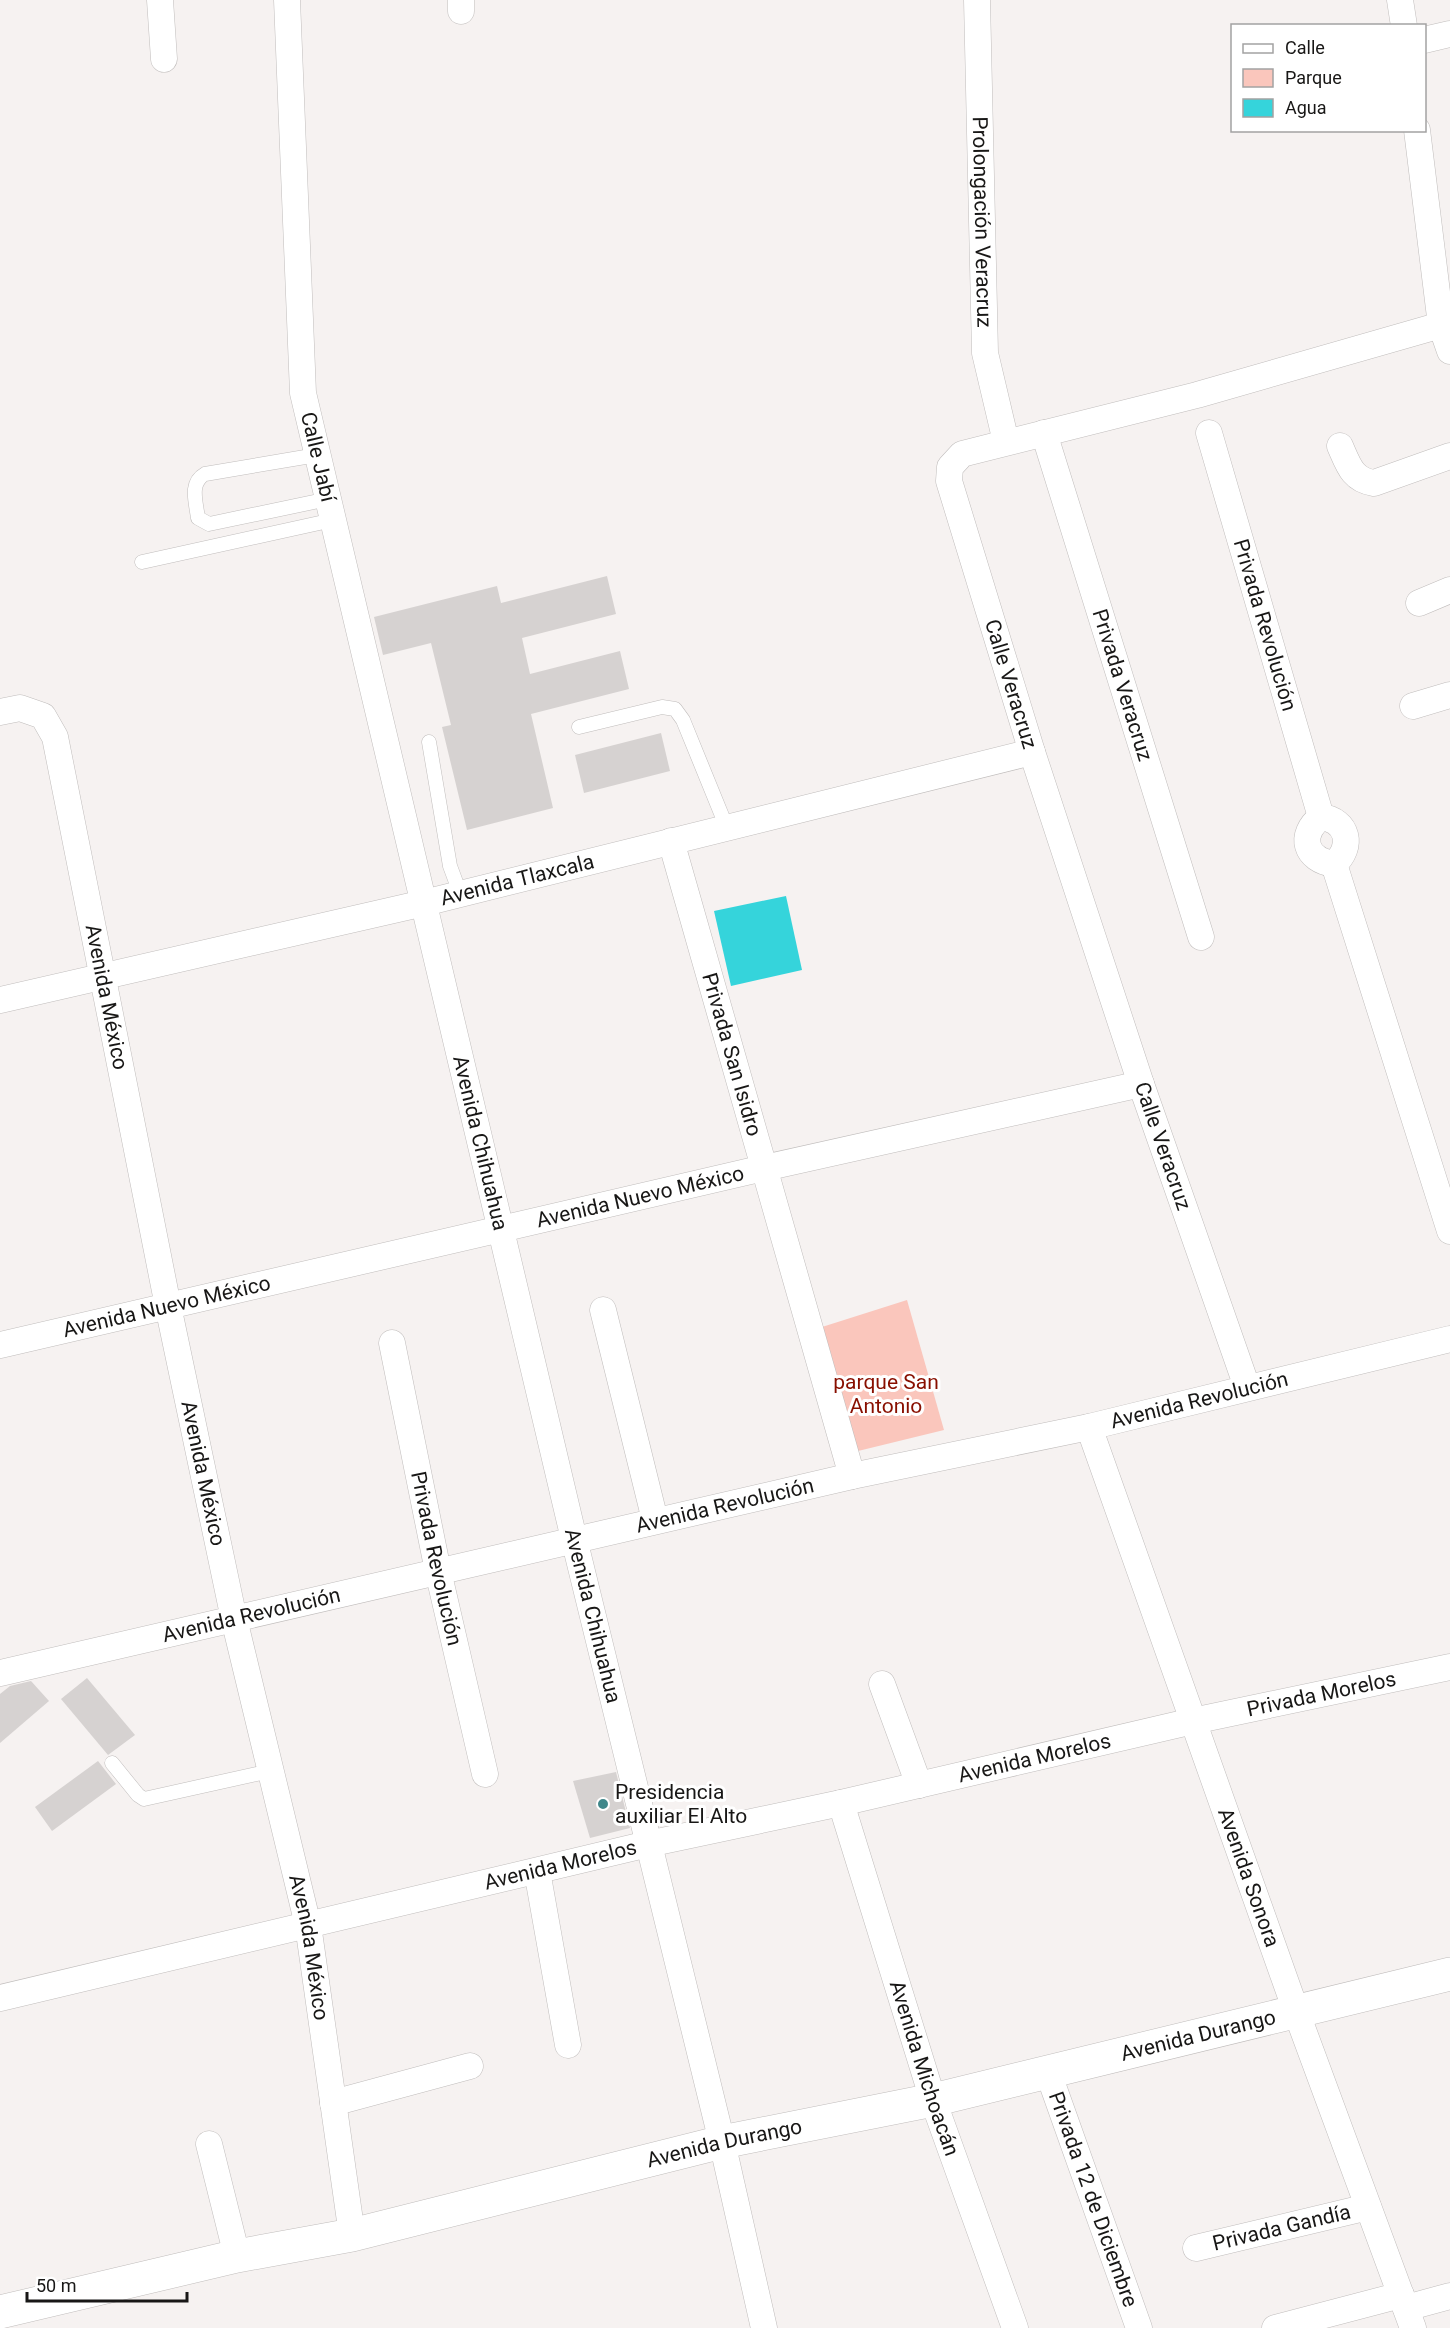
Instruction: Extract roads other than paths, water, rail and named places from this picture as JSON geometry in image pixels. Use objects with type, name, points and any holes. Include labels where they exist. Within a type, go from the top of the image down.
[{"type":"street","points":[[160,0],[164,59]]},
{"type":"street","name":"Calle Jabí","points":[[287,0],[303,393],[424,903]]},
{"type":"street","name":"Prolongación Veracruz","points":[[977,0],[985,353],[1006,442]]},
{"type":"street","points":[[1400,0],[1404,24]]},
{"type":"street","points":[[1426,40],[1450,34]]},
{"type":"street","points":[[1418,132],[1439,215],[1441,325],[1450,351]]},
{"type":"street","name":"Calle Veracruz","points":[[1247,1387],[1141,1084],[1032,752],[949,481],[950,467],[962,454],[1197,395],[1441,325]]},
{"type":"street","name":"Privada Veracruz","points":[[1044,433],[1200,937]]},
{"type":"street","name":"Privada Revolución","points":[[1209,433],[1321,817],[1329,818],[1341,826],[1346,837],[1346,849],[1334,864],[1450,1231]]},
{"type":"street","points":[[1340,446],[1353,475],[1362,482],[1374,483],[1450,456]]},
{"type":"street","points":[[1419,603],[1450,590]]},
{"type":"street","points":[[1413,706],[1450,695]]},
{"type":"street","name":"Avenida México","points":[[0,712],[20,708],[43,716],[55,737],[168,1306],[234,1620],[308,1925],[352,2235]]},
{"type":"street","name":"Avenida Tlaxcala","points":[[0,1000],[424,903],[1032,752]]},
{"type":"street","name":"Privada San Isidro","points":[[671,841],[852,1476]]},
{"type":"street","name":"Avenida Chihuahua","points":[[424,903],[574,1539],[722,2142],[764,2328]]},
{"type":"street","name":"Avenida Nuevo México","points":[[0,1344],[764,1168],[1141,1084]]},
{"type":"street","points":[[603,1310],[655,1520]]},
{"type":"street","name":"Avenida Revolución","points":[[0,1673],[655,1520],[1089,1427],[1450,1339]]},
{"type":"street","name":"Privada Revolución","points":[[392,1343],[438,1571],[485,1774]]},
{"type":"street","name":"Avenida Sonora","points":[[1089,1427],[1296,2011],[1406,2310]]},
{"type":"street","name":"Privada Morelos","points":[[1192,1721],[1450,1667]]},
{"type":"street","points":[[882,1684],[919,1785]]},
{"type":"street","name":"Avenida Morelos","points":[[0,1998],[648,1844],[841,1803],[1192,1721]]},
{"type":"street","name":"Avenida Michoacán","points":[[841,1803],[933,2100],[1015,2328]]},
{"type":"street","points":[[537,1871],[568,2046]]},
{"type":"street","name":"Avenida Durango","points":[[0,2312],[237,2256],[352,2235],[722,2142],[933,2100],[1450,1974]]},
{"type":"street","points":[[333,2103],[470,2066]]},
{"type":"street","name":"Privada 12 de Diciembre","points":[[1048,2072],[1139,2328]]},
{"type":"street","points":[[210,2144],[237,2256]]},
{"type":"street","name":"Privada Gandía","points":[[1196,2248],[1368,2207]]},
{"type":"street","points":[[1275,2328],[1406,2310],[1450,2296]]},
{"type":"lane","points":[[317,455],[205,474],[198,478],[195,484],[198,518],[209,524],[331,509]]},
{"type":"lane","points":[[142,562],[331,509]]},
{"type":"lane","points":[[579,727],[662,707],[675,709],[683,720],[727,828]]},
{"type":"lane","points":[[429,742],[450,866],[460,894]]},
{"type":"lane","points":[[112,1763],[138,1795],[144,1799],[270,1771]]},
{"type":"water","points":[[786,896],[802,970],[731,986],[714,911]]},
{"type":"place","name":"Presidencia auxiliar El Alto","points":[[603,1804]]},
{"type":"park label","name":"parque San Antonio","points":[[886,1394]]}]
